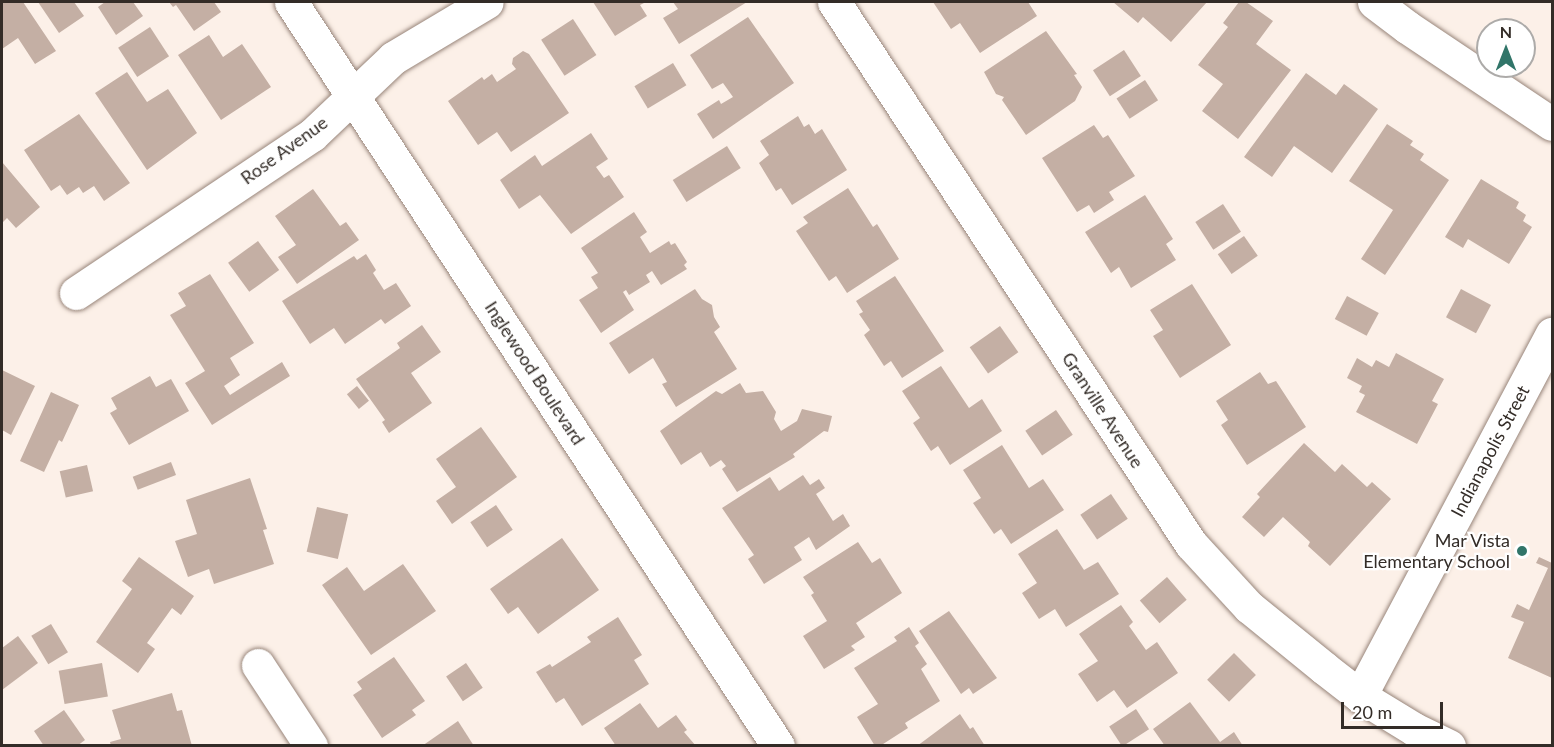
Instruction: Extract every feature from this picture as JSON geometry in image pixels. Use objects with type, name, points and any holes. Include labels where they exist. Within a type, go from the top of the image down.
[{"type":"street","name":"Inglewood Boulevard","points":[[291,2],[778,746]]},
{"type":"street","name":"Rose Avenue","points":[[76,293],[312,135],[393,58],[487,2]]},
{"type":"street","name":"Granville Avenue","points":[[834,2],[1191,544],[1249,607],[1360,696],[1414,729],[1449,746]]},
{"type":"street","points":[[1374,2],[1407,27],[1552,124]]},
{"type":"street","name":"Indianapolis Street","points":[[1360,696],[1552,334]]},
{"type":"street","points":[[258,665],[311,746]]},
{"type":"building","points":[[2,2],[23,2],[56,51],[35,64],[18,38],[2,49]]},
{"type":"building","points":[[38,2],[74,2],[84,16],[59,33]]},
{"type":"building","points":[[105,2],[133,2],[143,16],[116,35],[98,7]]},
{"type":"building","points":[[169,2],[214,2],[221,12],[194,31],[176,5],[173,7]]},
{"type":"building","points":[[593,2],[646,2],[640,5],[647,16],[615,36]]},
{"type":"building","points":[[673,2],[747,2],[679,44],[663,18],[678,9]]},
{"type":"building","points":[[933,2],[1028,2],[1037,16],[980,53],[960,23],[951,29]]},
{"type":"building","points":[[1113,2],[1207,2],[1171,42],[1143,17],[1138,23]]},
{"type":"building","points":[[1239,2],[1246,2],[1273,21],[1256,44],[1291,70],[1238,139],[1202,111],[1223,84],[1198,65],[1228,27],[1223,23]]},
{"type":"building","points":[[748,17],[794,83],[713,139],[697,114],[719,100],[721,104],[733,97],[723,83],[712,89],[690,55]]},
{"type":"building","points":[[573,19],[596,55],[565,76],[541,40]]},
{"type":"building","points":[[150,27],[169,56],[137,77],[118,48]]},
{"type":"building","points":[[1046,31],[1077,74],[1074,75],[1082,87],[1075,101],[1026,135],[1002,100],[1004,97],[996,94],[984,72]]},
{"type":"building","points":[[209,35],[223,57],[242,44],[271,87],[221,120],[178,55]]},
{"type":"building","points":[[1124,50],[1141,76],[1110,96],[1093,70]]},
{"type":"building","points":[[523,51],[529,54],[569,113],[511,152],[497,132],[478,145],[448,101],[482,77],[484,80],[492,74],[497,82],[516,69],[512,64],[513,58]]},
{"type":"building","points":[[673,63],[686,85],[648,108],[634,86]]},
{"type":"building","points":[[127,72],[147,102],[168,89],[197,133],[147,170],[95,93]]},
{"type":"building","points":[[1306,73],[1336,95],[1344,84],[1378,109],[1332,173],[1294,146],[1272,177],[1244,157]]},
{"type":"building","points":[[1145,80],[1158,100],[1130,119],[1116,99]]},
{"type":"building","points":[[79,114],[130,183],[104,201],[94,186],[83,193],[79,187],[67,195],[60,185],[51,191],[24,150]]},
{"type":"building","points":[[798,116],[804,127],[809,124],[815,134],[822,129],[847,170],[792,205],[781,188],[776,191],[759,163],[769,155],[760,141]]},
{"type":"building","points":[[1387,124],[1413,141],[1410,145],[1424,154],[1420,160],[1449,180],[1385,275],[1361,259],[1393,210],[1349,181]]},
{"type":"building","points":[[1094,125],[1103,138],[1108,135],[1135,176],[1109,192],[1114,200],[1094,213],[1089,205],[1077,212],[1042,158]]},
{"type":"building","points":[[591,133],[608,159],[596,167],[604,178],[609,175],[624,197],[571,234],[540,195],[519,209],[500,180],[535,155],[542,166]]},
{"type":"building","points":[[727,146],[741,168],[687,202],[673,180]]},
{"type":"building","points":[[2,162],[40,207],[16,228],[7,218],[2,223]]},
{"type":"building","points":[[1481,179],[1519,202],[1516,208],[1526,215],[1523,221],[1532,227],[1509,264],[1468,239],[1463,248],[1445,237]]},
{"type":"building","points":[[848,188],[873,227],[877,224],[899,259],[847,293],[836,276],[829,281],[796,231],[808,223],[803,217]]},
{"type":"building","points":[[313,189],[340,226],[346,222],[359,240],[297,284],[278,257],[296,245],[275,216]]},
{"type":"building","points":[[1145,195],[1173,239],[1166,244],[1176,260],[1131,288],[1119,267],[1111,273],[1085,232]]},
{"type":"building","points":[[1223,204],[1241,232],[1213,250],[1195,222]]},
{"type":"building","points":[[634,212],[647,232],[640,237],[650,253],[669,241],[671,245],[675,243],[687,262],[684,265],[687,269],[661,285],[652,271],[646,275],[650,282],[629,295],[626,290],[623,292],[634,310],[601,333],[579,300],[598,288],[591,277],[598,273],[581,248]]},
{"type":"building","points":[[1244,236],[1258,256],[1232,274],[1218,254]]},
{"type":"building","points":[[258,241],[279,270],[249,292],[228,263]]},
{"type":"building","points":[[366,254],[376,270],[373,273],[384,290],[396,283],[411,306],[385,324],[381,319],[345,344],[334,328],[310,344],[282,301],[354,256],[357,260]]},
{"type":"building","points":[[210,274],[254,343],[230,358],[240,375],[224,386],[230,395],[282,362],[290,376],[212,425],[185,383],[205,371],[170,315],[186,306],[178,293]]},
{"type":"building","points":[[895,276],[944,351],[902,378],[891,361],[884,366],[864,335],[870,330],[859,314],[863,312],[856,301]]},
{"type":"building","points":[[1192,284],[1231,345],[1180,378],[1153,336],[1163,330],[1150,310]]},
{"type":"building","points":[[695,289],[702,299],[712,305],[714,317],[720,327],[714,332],[737,369],[676,407],[662,384],[667,382],[653,358],[629,374],[609,343]]},
{"type":"building","points":[[1461,289],[1491,305],[1476,333],[1446,317]]},
{"type":"building","points":[[1347,296],[1379,313],[1367,336],[1335,319]]},
{"type":"building","points":[[422,325],[441,352],[411,373],[432,403],[389,433],[382,422],[385,420],[356,379],[400,348],[397,343]]},
{"type":"building","points":[[1000,326],[1018,352],[988,373],[970,347]]},
{"type":"building","points":[[1396,353],[1444,379],[1432,401],[1438,404],[1417,444],[1356,412],[1365,395],[1359,392],[1362,386],[1347,378],[1357,358],[1372,367],[1376,360],[1389,367]]},
{"type":"building","points":[[941,366],[969,408],[982,399],[1002,431],[950,465],[938,446],[931,451],[913,423],[920,418],[902,391]]},
{"type":"building","points":[[2,370],[35,386],[11,435],[2,430]]},
{"type":"building","points":[[1260,372],[1268,384],[1276,381],[1306,427],[1247,465],[1221,425],[1228,420],[1216,401]]},
{"type":"building","points":[[150,376],[156,387],[171,379],[189,411],[129,445],[110,413],[117,409],[111,398]]},
{"type":"building","points":[[740,383],[746,393],[763,391],[776,412],[774,419],[781,431],[797,421],[802,409],[832,416],[828,432],[824,431],[793,454],[795,457],[737,492],[722,469],[726,466],[721,460],[710,467],[701,452],[681,465],[660,431],[716,391],[722,394]]},
{"type":"building","points":[[357,386],[369,401],[359,409],[347,394]]},
{"type":"building","points":[[51,392],[79,405],[62,442],[59,440],[44,472],[20,461]]},
{"type":"building","points":[[1056,410],[1073,435],[1042,456],[1025,431]]},
{"type":"building","points":[[481,427],[517,477],[452,524],[436,501],[456,487],[436,459]]},
{"type":"building","points":[[1304,443],[1335,472],[1342,464],[1367,487],[1372,482],[1391,499],[1330,566],[1308,546],[1310,542],[1283,517],[1264,537],[1242,517],[1260,497],[1257,494]]},
{"type":"building","points":[[1002,445],[1029,488],[1043,479],[1064,510],[1011,544],[1001,529],[994,534],[973,503],[981,498],[963,470]]},
{"type":"building","points":[[171,462],[176,475],[138,490],[133,477]]},
{"type":"building","points":[[87,465],[93,491],[66,498],[60,471]]},
{"type":"building","points":[[803,475],[810,485],[819,479],[825,488],[816,494],[833,521],[843,514],[850,526],[816,550],[809,537],[794,547],[802,560],[764,584],[748,559],[754,555],[722,508],[770,477],[779,491]]},
{"type":"building","points":[[250,478],[267,529],[263,530],[274,564],[214,584],[209,569],[188,577],[175,541],[197,534],[186,500]]},
{"type":"building","points":[[1111,494],[1128,519],[1097,540],[1080,515]]},
{"type":"building","points":[[496,505],[513,530],[487,547],[470,522]]},
{"type":"building","points":[[317,507],[348,514],[338,559],[307,552]]},
{"type":"building","points":[[1057,529],[1084,570],[1098,562],[1119,594],[1066,627],[1055,609],[1039,619],[1022,593],[1037,583],[1018,554]]},
{"type":"building","points":[[562,538],[599,590],[538,634],[518,607],[508,614],[490,589]]},
{"type":"building","points":[[858,542],[872,563],[880,558],[902,593],[856,623],[865,637],[851,646],[855,650],[824,669],[803,636],[827,621],[811,595],[814,593],[803,577]]},
{"type":"building","points":[[139,557],[194,596],[181,615],[172,608],[147,643],[155,649],[138,673],[96,642],[132,589],[122,581]]},
{"type":"building","points":[[1539,557],[1552,563],[1552,678],[1508,658],[1524,622],[1511,617],[1517,604],[1529,610],[1548,568],[1536,563]]},
{"type":"building","points":[[403,564],[436,611],[371,655],[322,585],[347,567],[364,591]]},
{"type":"building","points":[[1167,577],[1187,600],[1160,623],[1140,601]]},
{"type":"building","points":[[1121,605],[1133,622],[1129,626],[1146,650],[1157,642],[1178,673],[1127,708],[1114,690],[1097,702],[1078,674],[1098,661],[1079,634]]},
{"type":"building","points":[[949,611],[997,678],[973,694],[969,688],[961,694],[919,631]]},
{"type":"building","points":[[618,617],[642,655],[634,660],[649,684],[582,726],[564,698],[556,703],[536,672],[550,664],[552,667],[591,642],[587,637]]},
{"type":"building","points":[[51,624],[68,652],[48,664],[31,636]]},
{"type":"building","points":[[909,627],[919,643],[915,646],[927,664],[921,669],[940,701],[905,723],[908,728],[880,746],[875,746],[857,717],[878,704],[854,668],[897,641],[894,637]]},
{"type":"building","points":[[18,636],[38,663],[2,690],[2,648]]},
{"type":"building","points":[[1234,653],[1256,675],[1229,702],[1207,680]]},
{"type":"building","points":[[394,657],[425,701],[412,710],[416,715],[382,738],[353,695],[362,689],[357,682]]},
{"type":"building","points":[[102,663],[108,696],[65,704],[59,671]]},
{"type":"building","points":[[466,663],[483,688],[463,701],[446,676]]},
{"type":"building","points":[[172,693],[177,711],[182,710],[192,746],[111,746],[110,742],[121,739],[112,710]]},
{"type":"building","points":[[1190,702],[1220,742],[1234,732],[1243,746],[1165,746],[1153,729]]},
{"type":"building","points":[[640,703],[658,728],[676,715],[687,730],[684,732],[696,746],[616,746],[604,728]]},
{"type":"building","points":[[1136,709],[1149,729],[1122,746],[1109,726]]},
{"type":"building","points":[[64,710],[85,740],[77,746],[44,746],[34,731]]},
{"type":"building","points":[[960,714],[970,729],[973,727],[985,746],[917,746]]},
{"type":"building","points":[[458,721],[474,746],[422,746]]},
{"type":"place","name":"Mar Vista Elementary School","points":[[1522,551]]}]
